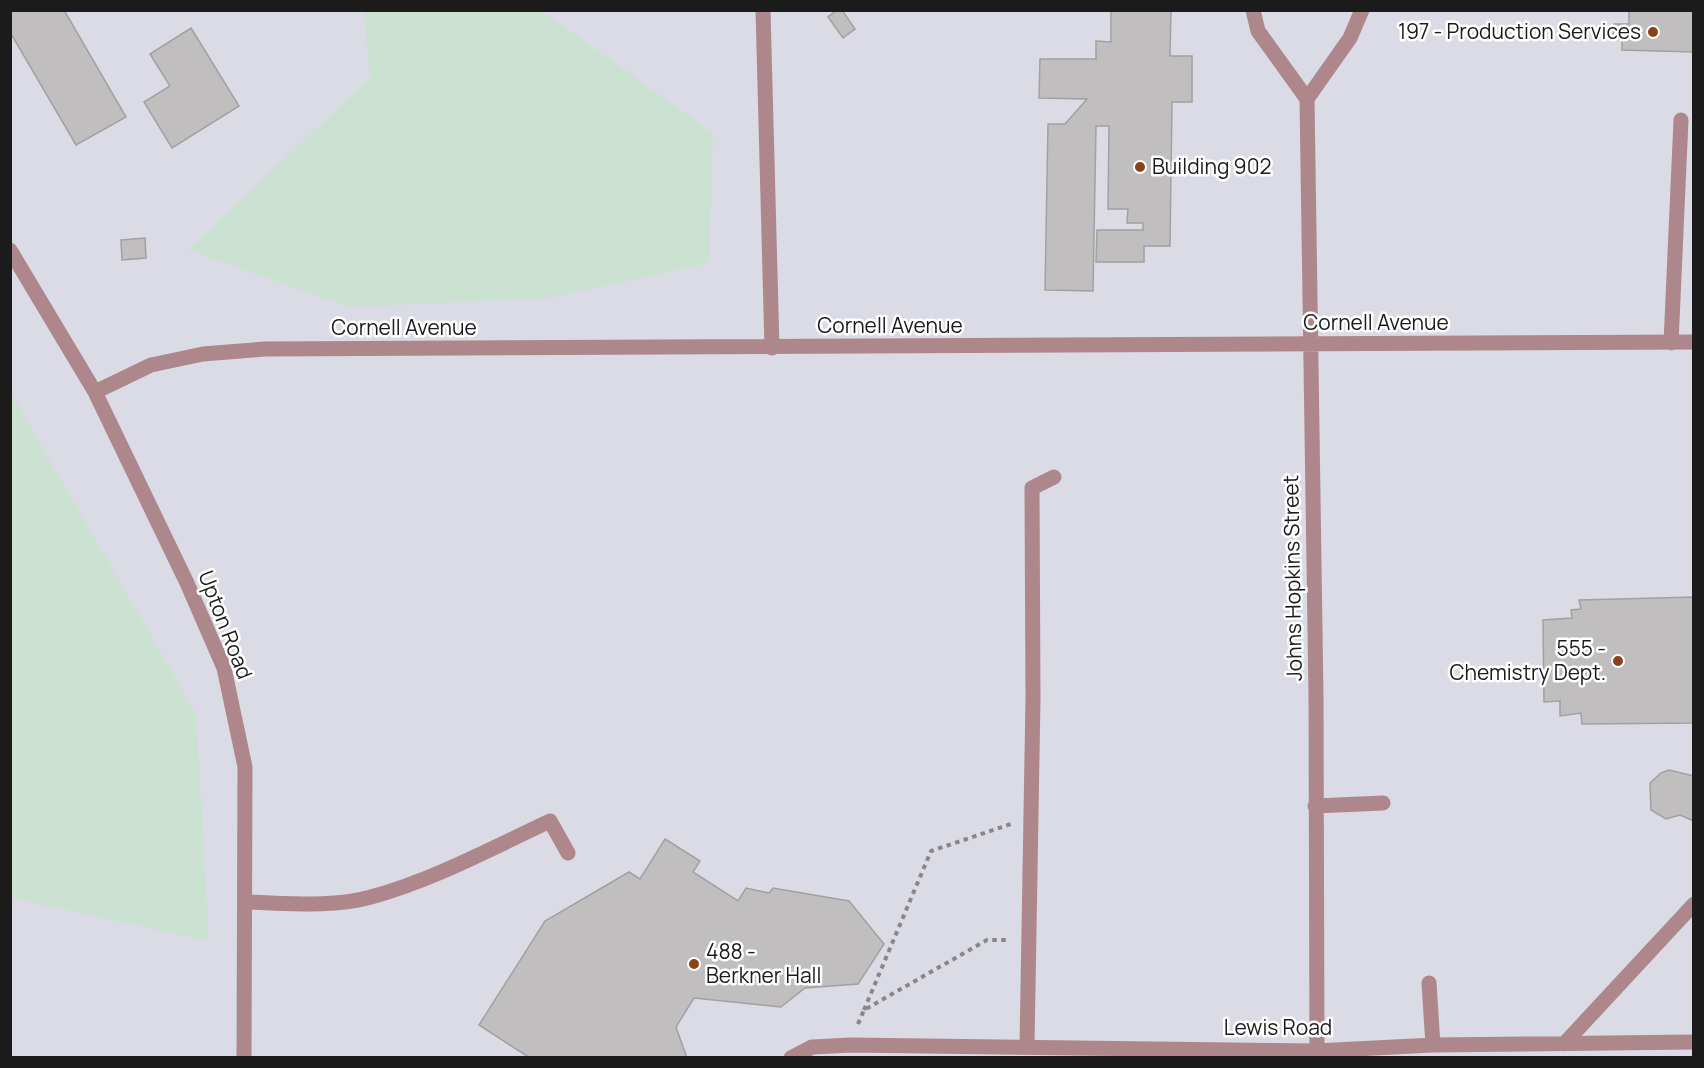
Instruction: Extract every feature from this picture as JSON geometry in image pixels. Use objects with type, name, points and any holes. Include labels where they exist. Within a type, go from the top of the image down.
[{"type":"street","points":[[763,10],[772,348]]},
{"type":"street","points":[[1253,10],[1258,31],[1307,99],[1350,38],[1362,10]]},
{"type":"street","name":"Johns Hopkins Street","points":[[1307,99],[1317,1054]]},
{"type":"street","points":[[1671,343],[1681,120]]},
{"type":"street","name":"Upton Road","points":[[10,250],[95,392],[187,583],[224,668],[245,767],[247,902],[244,1058]]},
{"type":"street","name":"Cornell Avenue","points":[[95,392],[150,365],[203,354],[266,349],[1694,342]]},
{"type":"street","points":[[1027,1047],[1032,817],[1032,488],[1054,477]]},
{"type":"street","points":[[1315,806],[1383,803]]},
{"type":"street","points":[[247,902],[312,904],[370,898],[439,873],[550,821],[568,853]]},
{"type":"street","points":[[1564,1044],[1694,904]]},
{"type":"street","points":[[1429,983],[1433,1045]]},
{"type":"street","name":"Lewis Road","points":[[791,1058],[812,1047],[858,1049],[1027,1047],[1317,1054],[1433,1045],[1694,1042]]},
{"type":"path","points":[[858,1049],[864,1010],[931,851],[1032,817]]},
{"type":"path","points":[[864,1010],[987,940],[1030,940]]},
{"type":"shaded area","points":[[11,11],[1693,11],[1693,1057],[11,1057]]},
{"type":"green space","points":[[364,11],[542,11],[713,133],[709,263],[550,298],[350,307],[188,250],[370,78]]},
{"type":"green space","points":[[10,391],[196,714],[209,941],[11,898]]},
{"type":"building","points":[[10,10],[64,10],[126,117],[76,145],[10,32]]},
{"type":"building","points":[[837,10],[842,10],[855,29],[843,38],[828,17]]},
{"type":"building","name":"Building 902","points":[[1111,10],[1171,10],[1170,56],[1192,56],[1192,102],[1172,102],[1170,246],[1144,246],[1144,262],[1096,262],[1097,230],[1143,230],[1143,223],[1127,223],[1128,209],[1108,209],[1109,126],[1096,126],[1093,291],[1045,290],[1048,124],[1065,124],[1087,99],[1039,98],[1040,59],[1096,59],[1096,41],[1111,42]]},
{"type":"building","name":"197 - Production Services","points":[[1629,10],[1694,10],[1694,52],[1622,50],[1622,39],[1613,40],[1614,24],[1629,24]]},
{"type":"building","points":[[191,28],[239,106],[172,148],[144,102],[170,86],[150,54]]},
{"type":"building","points":[[145,238],[146,258],[122,260],[121,240]]},
{"type":"building","name":"555 - Chemistry Dept.","points":[[1694,597],[1694,723],[1582,724],[1581,713],[1560,716],[1560,701],[1544,702],[1543,620],[1572,618],[1571,610],[1581,609],[1579,600]]},
{"type":"building","points":[[1669,770],[1694,776],[1694,821],[1680,815],[1666,819],[1651,810],[1650,783],[1661,773]]},
{"type":"building","name":"488 - Berkner Hall","points":[[665,839],[700,861],[693,872],[738,901],[746,888],[769,893],[773,888],[849,901],[884,944],[858,984],[805,988],[781,1007],[694,998],[676,1027],[687,1058],[530,1058],[479,1025],[545,921],[629,872],[640,879]]},
{"type":"place","name":"197 - Production Services","points":[[1653,32]]},
{"type":"place","name":"Building 902","points":[[1140,167]]},
{"type":"place","name":"555 - Chemistry Dept.","points":[[1618,661]]},
{"type":"place","name":"488 - Berkner Hall","points":[[694,964]]}]
